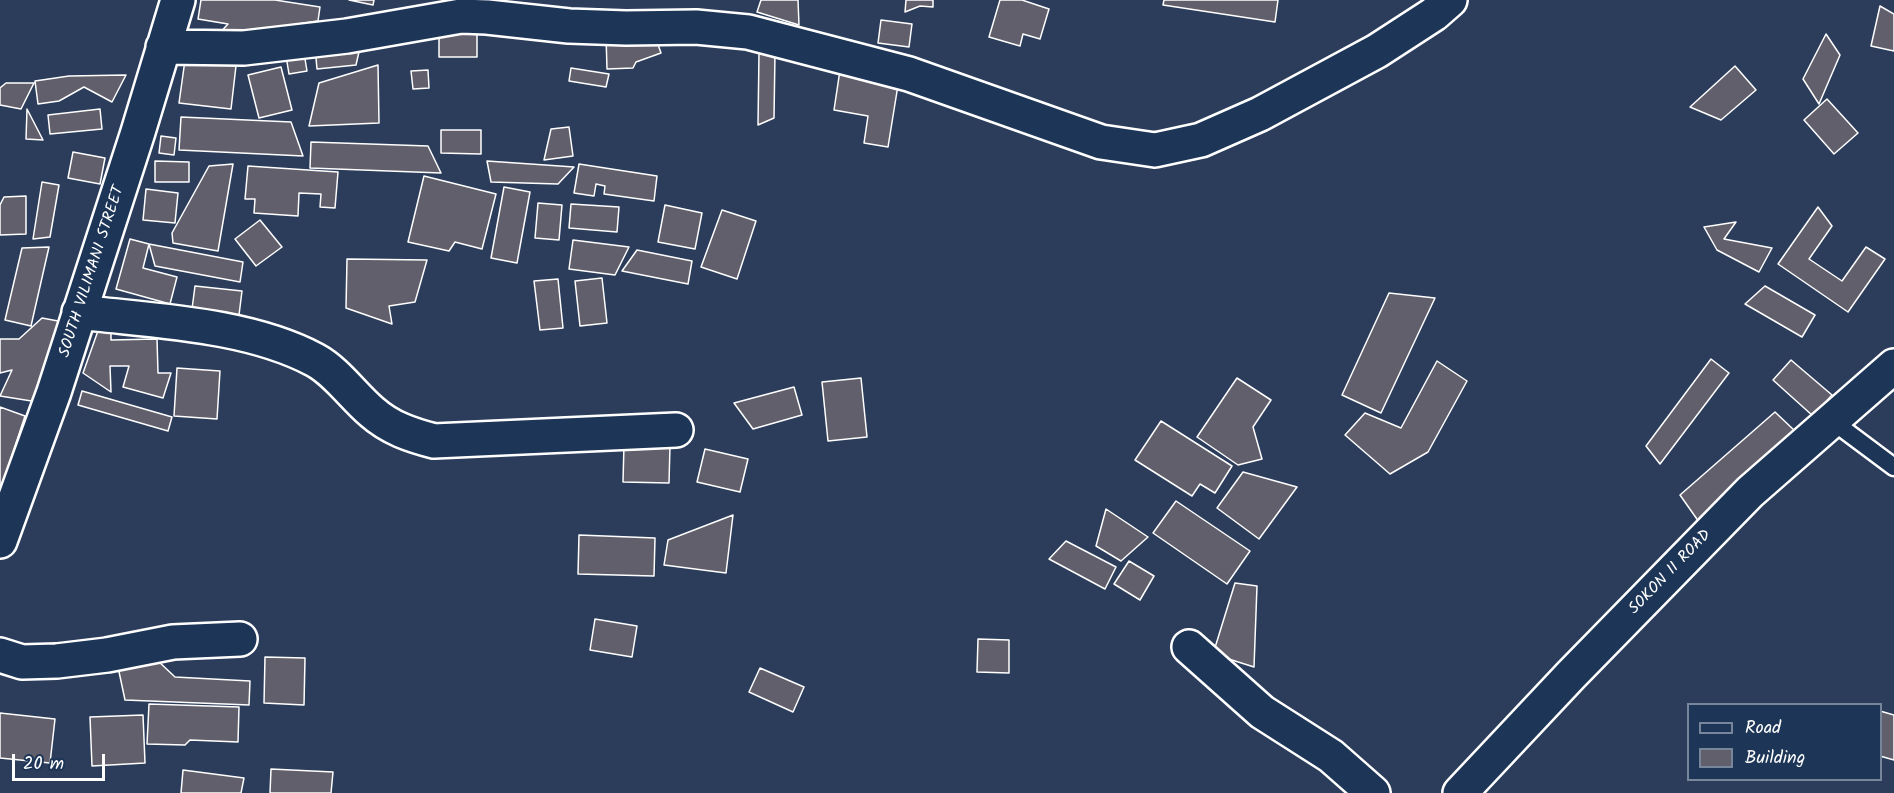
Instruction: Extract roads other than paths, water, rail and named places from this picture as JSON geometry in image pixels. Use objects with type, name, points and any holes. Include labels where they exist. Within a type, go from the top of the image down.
[{"type":"street","name":"SOUTH VILIMANI STREET","points":[[0,541],[54,392],[178,0]]},
{"type":"street","points":[[164,47],[244,48],[347,36],[461,16],[569,26],[720,29],[748,32],[909,74],[1101,142],[1155,150],[1201,140],[1260,114],[1377,51],[1434,14],[1450,0]]},
{"type":"street","points":[[79,312],[204,327],[283,344],[318,361],[374,414],[403,432],[434,441],[676,430]]},
{"type":"street","name":"SOKON II ROAD","points":[[1460,793],[1571,675],[1743,499],[1894,366]]},
{"type":"street","points":[[0,655],[22,662],[57,661],[107,655],[173,642],[240,639]]},
{"type":"street","points":[[1188,647],[1262,712],[1331,756],[1373,793]]},
{"type":"lane","points":[[1831,420],[1894,467]]}]
